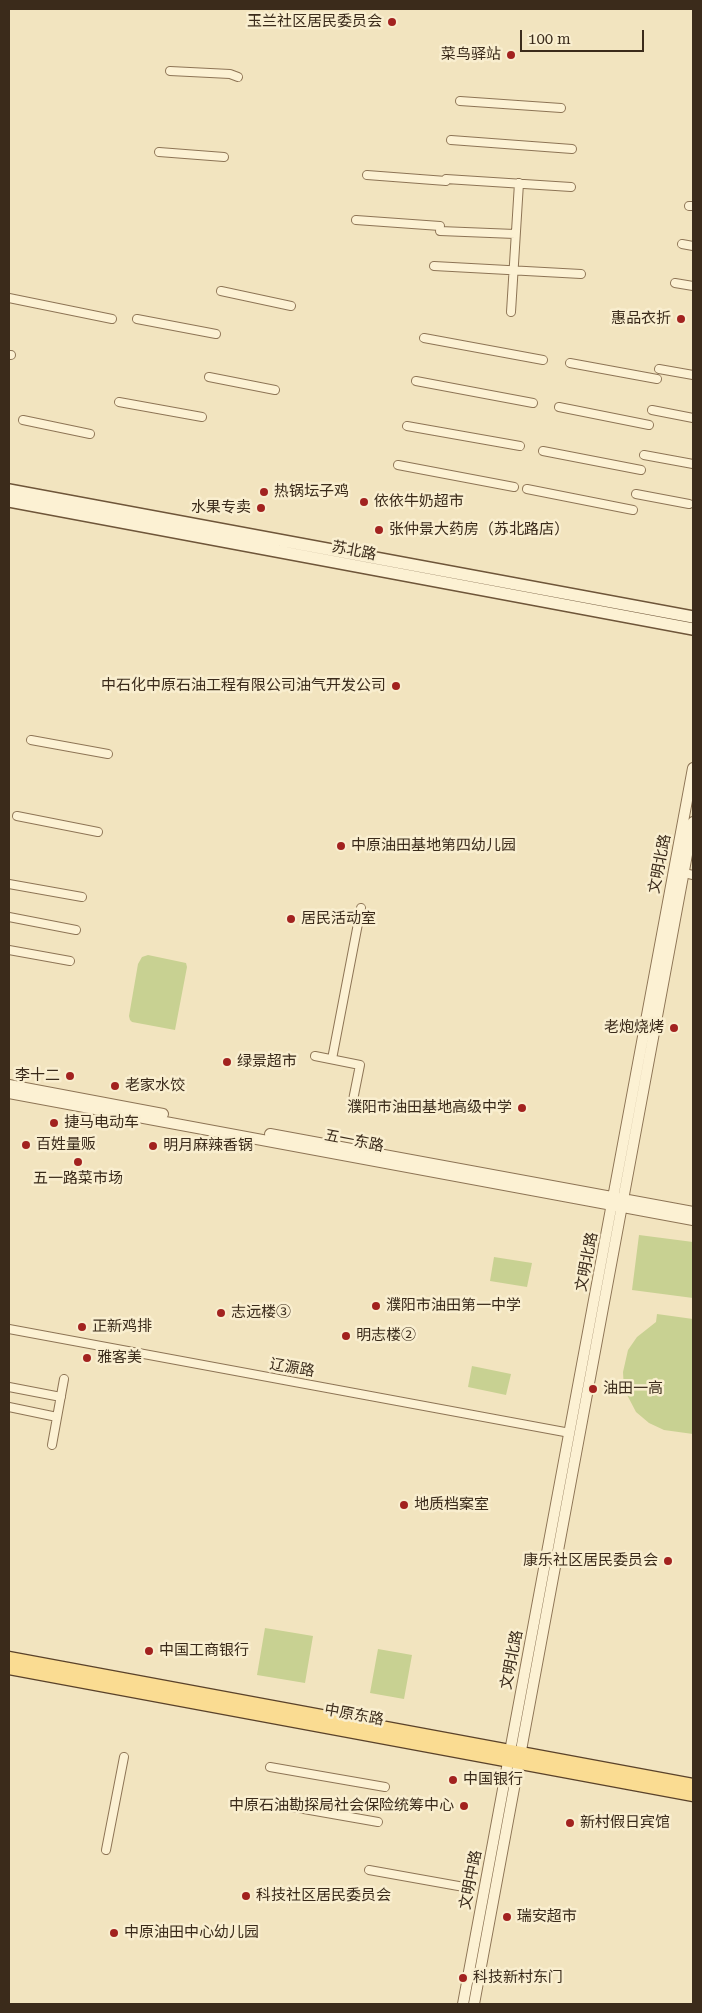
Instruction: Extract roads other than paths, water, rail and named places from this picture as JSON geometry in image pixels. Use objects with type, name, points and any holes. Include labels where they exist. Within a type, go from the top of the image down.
[{"type":"main road","name":"苏北路","points":[[9,490],[693,617]]},
{"type":"main road","name":"苏北路","points":[[9,501],[693,629]]},
{"type":"main road","name":"中原东路","points":[[9,1658],[514,1756],[693,1795]]},
{"type":"main road","name":"中原东路","points":[[9,1668],[514,1756],[693,1785]]},
{"type":"street","points":[[170,71],[230,74],[238,77]]},
{"type":"street","points":[[460,101],[561,108]]},
{"type":"street","points":[[452,140],[572,149]]},
{"type":"street","points":[[159,152],[224,157]]},
{"type":"street","points":[[367,175],[571,187]]},
{"type":"street","points":[[511,312],[519,183]]},
{"type":"street","points":[[356,220],[516,234]]},
{"type":"street","points":[[682,244],[693,246]]},
{"type":"street","points":[[434,266],[581,274]]},
{"type":"street","points":[[675,283],[693,286]]},
{"type":"street","points":[[221,291],[291,306]]},
{"type":"street","points":[[9,298],[112,319]]},
{"type":"street","points":[[137,319],[216,334]]},
{"type":"street","points":[[424,338],[543,360]]},
{"type":"street","points":[[570,363],[657,379]]},
{"type":"street","points":[[659,369],[693,376]]},
{"type":"street","points":[[209,377],[275,390]]},
{"type":"street","points":[[416,381],[534,403]]},
{"type":"street","points":[[119,402],[202,417]]},
{"type":"street","points":[[559,407],[649,425]]},
{"type":"street","points":[[652,410],[693,418]]},
{"type":"street","points":[[23,420],[90,434]]},
{"type":"street","points":[[407,426],[520,446]]},
{"type":"street","points":[[543,451],[641,470]]},
{"type":"street","points":[[644,455],[693,464]]},
{"type":"street","points":[[398,465],[514,487]]},
{"type":"street","points":[[527,489],[633,510]]},
{"type":"street","points":[[636,494],[689,504]]},
{"type":"street","points":[[31,740],[108,754]]},
{"type":"street","name":"文明北路","points":[[514,1756],[619,1202],[693,768]]},
{"type":"street","points":[[17,816],[98,832]]},
{"type":"street","name":"文明北路","points":[[514,1756],[570,1433],[688,874],[693,822]]},
{"type":"street","points":[[9,884],[82,898]]},
{"type":"street","points":[[332,1059],[361,908]]},
{"type":"street","points":[[9,917],[76,930]]},
{"type":"street","points":[[9,950],[70,962]]},
{"type":"street","points":[[315,1056],[360,1065],[353,1100]]},
{"type":"street","name":"五一东路","points":[[9,1085],[619,1202],[693,1220]]},
{"type":"street","name":"五一东路","points":[[9,1093],[619,1202],[693,1212]]},
{"type":"street","name":"辽源路","points":[[9,1329],[570,1433]]},
{"type":"street","points":[[52,1445],[64,1379]]},
{"type":"street","points":[[9,1388],[61,1397]]},
{"type":"street","points":[[9,1408],[57,1417]]},
{"type":"street","name":"文明中路","points":[[463,2004],[514,1756]]},
{"type":"street","name":"文明中路","points":[[474,2004],[514,1756]]},
{"type":"street","points":[[106,1850],[124,1757]]},
{"type":"street","points":[[270,1767],[385,1787]]},
{"type":"street","points":[[264,1802],[378,1822]]},
{"type":"street","points":[[369,1870],[464,1887]]},
{"type":"place","name":"玉兰社区居民委员会","points":[[392,22]]},
{"type":"place","name":"菜鸟驿站","points":[[511,55]]},
{"type":"place","name":"惠品衣折","points":[[681,319]]},
{"type":"place","name":"热锅坛子鸡","points":[[264,492]]},
{"type":"place","name":"依依牛奶超市","points":[[364,502]]},
{"type":"place","name":"水果专卖","points":[[261,508]]},
{"type":"place","name":"张仲景大药房（苏北路店）","points":[[379,530]]},
{"type":"place","name":"中石化中原石油工程有限公司油气开发公司","points":[[396,686]]},
{"type":"place","name":"中原油田基地第四幼儿园","points":[[341,846]]},
{"type":"place","name":"居民活动室","points":[[291,919]]},
{"type":"place","name":"老炮烧烤","points":[[674,1028]]},
{"type":"place","name":"绿景超市","points":[[227,1062]]},
{"type":"place","name":"李十二","points":[[70,1076]]},
{"type":"place","name":"老家水饺","points":[[115,1086]]},
{"type":"place","name":"濮阳市油田基地高级中学","points":[[522,1108]]},
{"type":"place","name":"捷马电动车","points":[[54,1123]]},
{"type":"place","name":"百姓量贩","points":[[26,1145]]},
{"type":"place","name":"明月麻辣香锅","points":[[153,1146]]},
{"type":"place","name":"五一路菜市场","points":[[78,1162]]},
{"type":"place","name":"濮阳市油田第一中学","points":[[376,1306]]},
{"type":"place","name":"志远楼③","points":[[221,1313]]},
{"type":"place","name":"正新鸡排","points":[[82,1327]]},
{"type":"place","name":"明志楼②","points":[[346,1336]]},
{"type":"place","name":"雅客美","points":[[87,1358]]},
{"type":"place","name":"油田一高","points":[[593,1389]]},
{"type":"place","name":"地质档案室","points":[[404,1505]]},
{"type":"place","name":"康乐社区居民委员会","points":[[668,1561]]},
{"type":"place","name":"中国工商银行","points":[[149,1651]]},
{"type":"place","name":"中国银行","points":[[453,1780]]},
{"type":"place","name":"中原石油勘探局社会保险统筹中心","points":[[464,1806]]},
{"type":"place","name":"新村假日宾馆","points":[[570,1823]]},
{"type":"place","name":"科技社区居民委员会","points":[[246,1896]]},
{"type":"place","name":"瑞安超市","points":[[507,1917]]},
{"type":"place","name":"中原油田中心幼儿园","points":[[114,1933]]},
{"type":"place","name":"科技新村东门","points":[[463,1978]]}]
